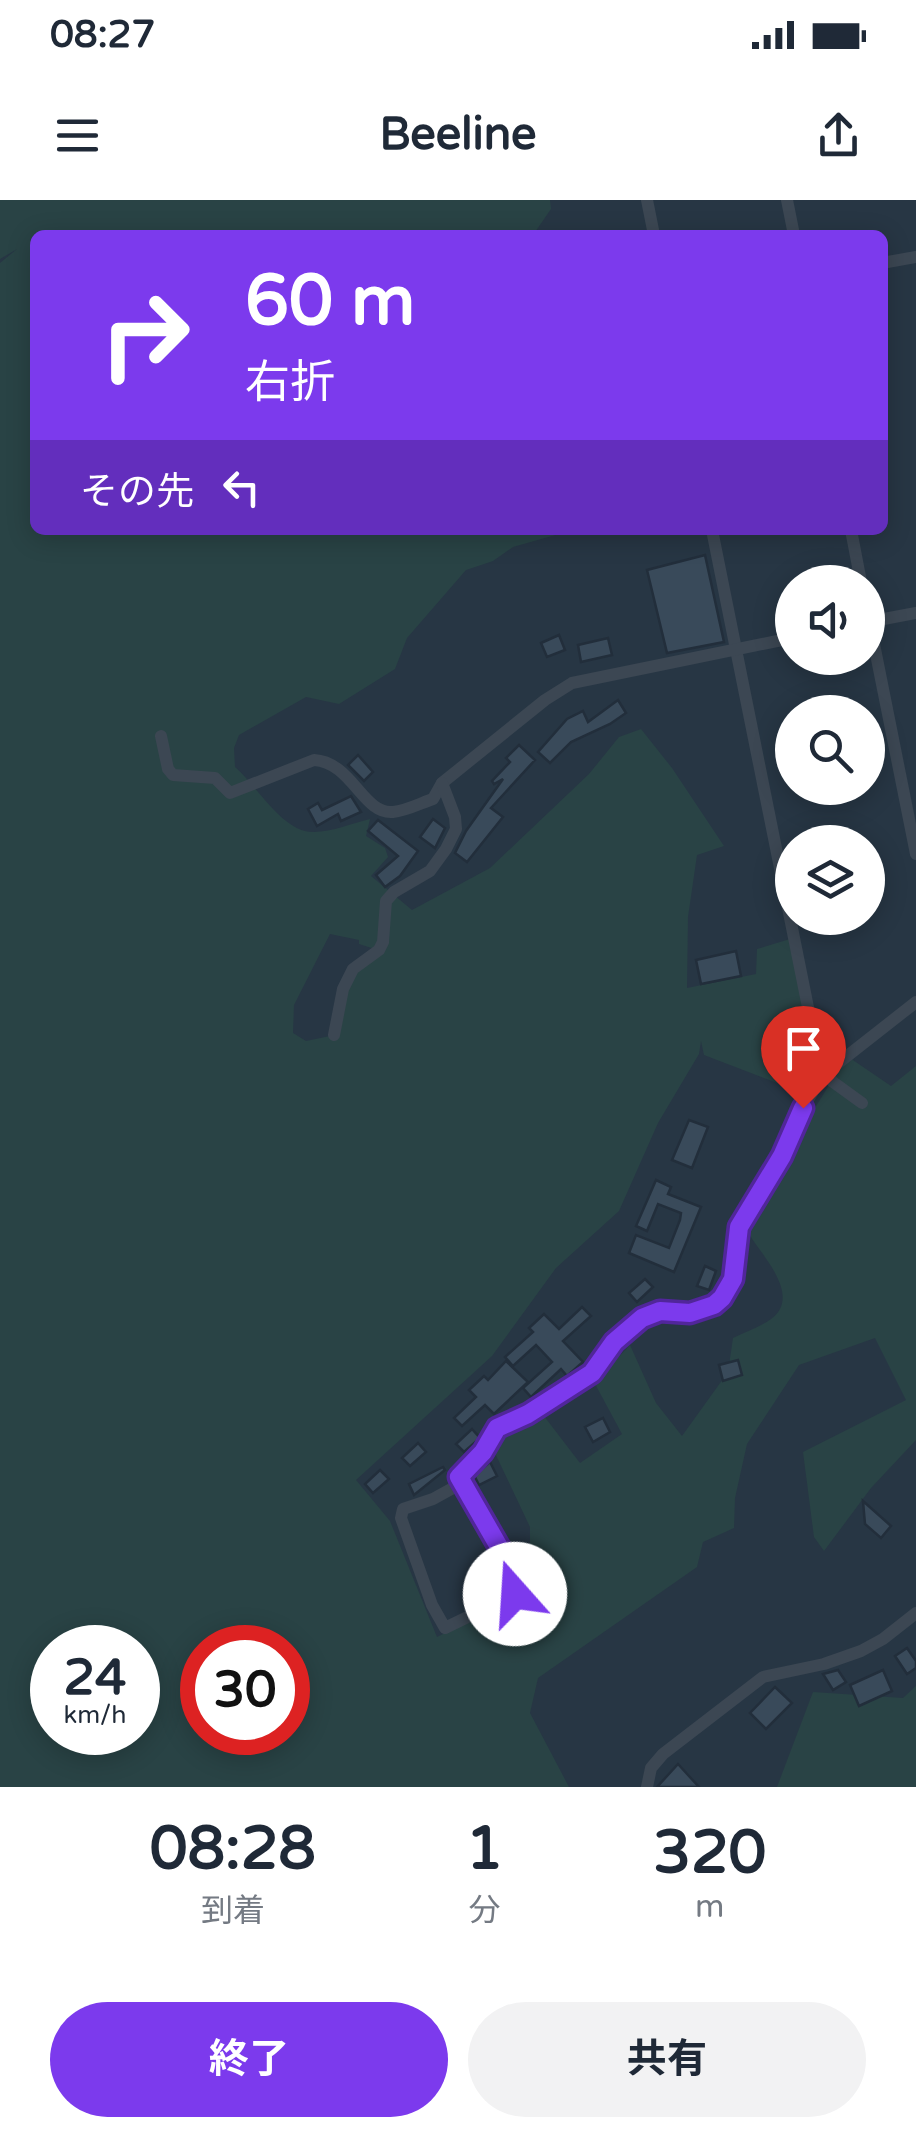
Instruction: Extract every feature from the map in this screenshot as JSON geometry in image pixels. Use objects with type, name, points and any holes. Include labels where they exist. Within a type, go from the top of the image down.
[{"type":"street","points":[[647,200],[653,230]]},
{"type":"street","points":[[787,200],[793,230]]},
{"type":"street","points":[[888,262],[916,257]]},
{"type":"street","points":[[713,535],[820,1067],[862,1103]]},
{"type":"street","points":[[852,535],[858,565]]},
{"type":"street","points":[[885,617],[916,613]]},
{"type":"street","points":[[161,736],[168,770],[173,775],[215,778],[230,793],[314,760],[326,761],[338,766],[379,810],[392,812],[433,799],[442,784],[545,700],[572,683],[775,642]]},
{"type":"street","points":[[879,675],[916,854]]},
{"type":"street","points":[[334,1036],[343,990],[352,969],[379,950],[383,942],[386,901],[430,871],[456,829],[442,784]]},
{"type":"street","points":[[462,1483],[403,1510],[401,1518],[444,1628],[515,1594],[502,1552],[462,1483],[461,1473],[483,1452],[497,1428],[528,1414],[592,1373],[614,1342],[642,1318],[660,1311],[690,1313],[722,1298],[733,1279],[739,1227],[825,1074],[916,1002]]},
{"type":"street","points":[[647,1787],[651,1768],[662,1754],[763,1678],[861,1651],[883,1640],[916,1613]]},
{"type":"green space","points":[[0,200],[550,200],[551,209],[536,230],[30,230],[30,535],[555,535],[513,547],[493,561],[466,570],[407,638],[395,669],[339,704],[306,697],[239,735],[234,748],[235,767],[281,817],[303,830],[328,831],[370,819],[366,836],[385,848],[388,857],[371,876],[412,910],[490,868],[589,774],[619,737],[641,729],[724,846],[697,855],[688,917],[687,988],[756,974],[757,949],[790,939],[814,1065],[813,1082],[806,1094],[704,1055],[701,1041],[699,1054],[658,1123],[619,1211],[556,1268],[492,1356],[356,1480],[390,1521],[437,1637],[524,1594],[506,1554],[530,1549],[530,1527],[493,1449],[510,1429],[544,1416],[580,1463],[622,1434],[594,1382],[630,1345],[656,1403],[682,1436],[728,1372],[733,1338],[767,1322],[780,1310],[783,1299],[777,1276],[749,1234],[813,1111],[847,1056],[891,1086],[916,1066],[916,1440],[871,1488],[824,1551],[814,1537],[803,1452],[906,1400],[875,1338],[799,1365],[747,1444],[735,1498],[734,1528],[703,1542],[697,1567],[538,1678],[530,1713],[569,1787],[0,1787],[0,263],[17,249],[0,259]],"holes":[[[330,934],[359,940],[359,944],[378,950],[357,966],[330,1036],[306,1041],[293,1033],[294,1005]]]},
{"type":"green space","points":[[916,1686],[916,1787],[777,1787],[813,1692],[903,1698]]},
{"type":"building","points":[[705,555],[724,642],[667,653],[647,570]]},
{"type":"building","points":[[559,635],[565,650],[547,657],[541,643]]},
{"type":"building","points":[[608,638],[612,655],[581,662],[578,645]]},
{"type":"building","points":[[618,700],[626,713],[571,742],[550,763],[538,752],[567,719],[583,711],[588,722]]},
{"type":"building","points":[[519,745],[535,760],[491,808],[503,817],[467,862],[455,853],[503,779],[494,784],[492,781]]},
{"type":"building","points":[[358,755],[373,772],[364,781],[348,765]]},
{"type":"building","points":[[351,796],[361,812],[341,821],[338,814],[317,826],[308,809],[318,803],[322,810]]},
{"type":"building","points":[[433,819],[445,828],[435,848],[420,837]]},
{"type":"building","points":[[378,820],[418,851],[400,876],[385,887],[376,875],[398,856],[368,831]]},
{"type":"building","points":[[736,951],[741,976],[701,984],[696,960]]},
{"type":"building","points":[[689,1120],[708,1127],[692,1168],[672,1160]]},
{"type":"building","points":[[656,1180],[671,1187],[668,1194],[701,1207],[674,1272],[629,1253],[636,1235],[669,1248],[680,1220],[681,1213],[658,1204],[647,1231],[636,1226]]},
{"type":"building","points":[[705,1266],[716,1271],[709,1290],[697,1286]]},
{"type":"building","points":[[645,1279],[653,1287],[637,1302],[629,1293]]},
{"type":"building","points":[[582,1307],[591,1316],[563,1341],[583,1362],[567,1376],[561,1369],[531,1397],[523,1388],[552,1362],[536,1345],[513,1366],[505,1357],[533,1332],[529,1328],[544,1314],[559,1329]]},
{"type":"building","points":[[738,1360],[742,1375],[723,1381],[719,1365]]},
{"type":"building","points":[[506,1361],[528,1382],[494,1414],[485,1405],[462,1426],[454,1418],[476,1397],[469,1390],[484,1376],[488,1380]]},
{"type":"building","points":[[603,1418],[610,1432],[593,1442],[585,1427]]},
{"type":"building","points":[[472,1429],[480,1438],[464,1452],[456,1444]]},
{"type":"building","points":[[418,1443],[426,1452],[410,1466],[402,1458]]},
{"type":"building","points":[[490,1462],[497,1476],[479,1485],[474,1475]]},
{"type":"building","points":[[443,1467],[445,1470],[414,1495],[409,1484]]},
{"type":"building","points":[[380,1470],[389,1479],[373,1493],[365,1484]]},
{"type":"building","points":[[863,1501],[891,1526],[881,1538],[865,1524]]},
{"type":"building","points":[[907,1648],[916,1668],[907,1674],[895,1656]]},
{"type":"building","points":[[838,1670],[846,1682],[833,1690],[823,1674]]},
{"type":"building","points":[[883,1670],[892,1691],[859,1706],[850,1685]]},
{"type":"building","points":[[775,1687],[792,1703],[766,1729],[750,1713]]},
{"type":"building","points":[[678,1764],[699,1787],[657,1787]]},
{"type":"route","points":[[515,1594],[502,1552],[459,1477],[483,1452],[497,1428],[528,1414],[592,1373],[614,1342],[642,1318],[660,1311],[690,1313],[722,1298],[733,1279],[739,1227],[782,1156],[803,1108]]}]
